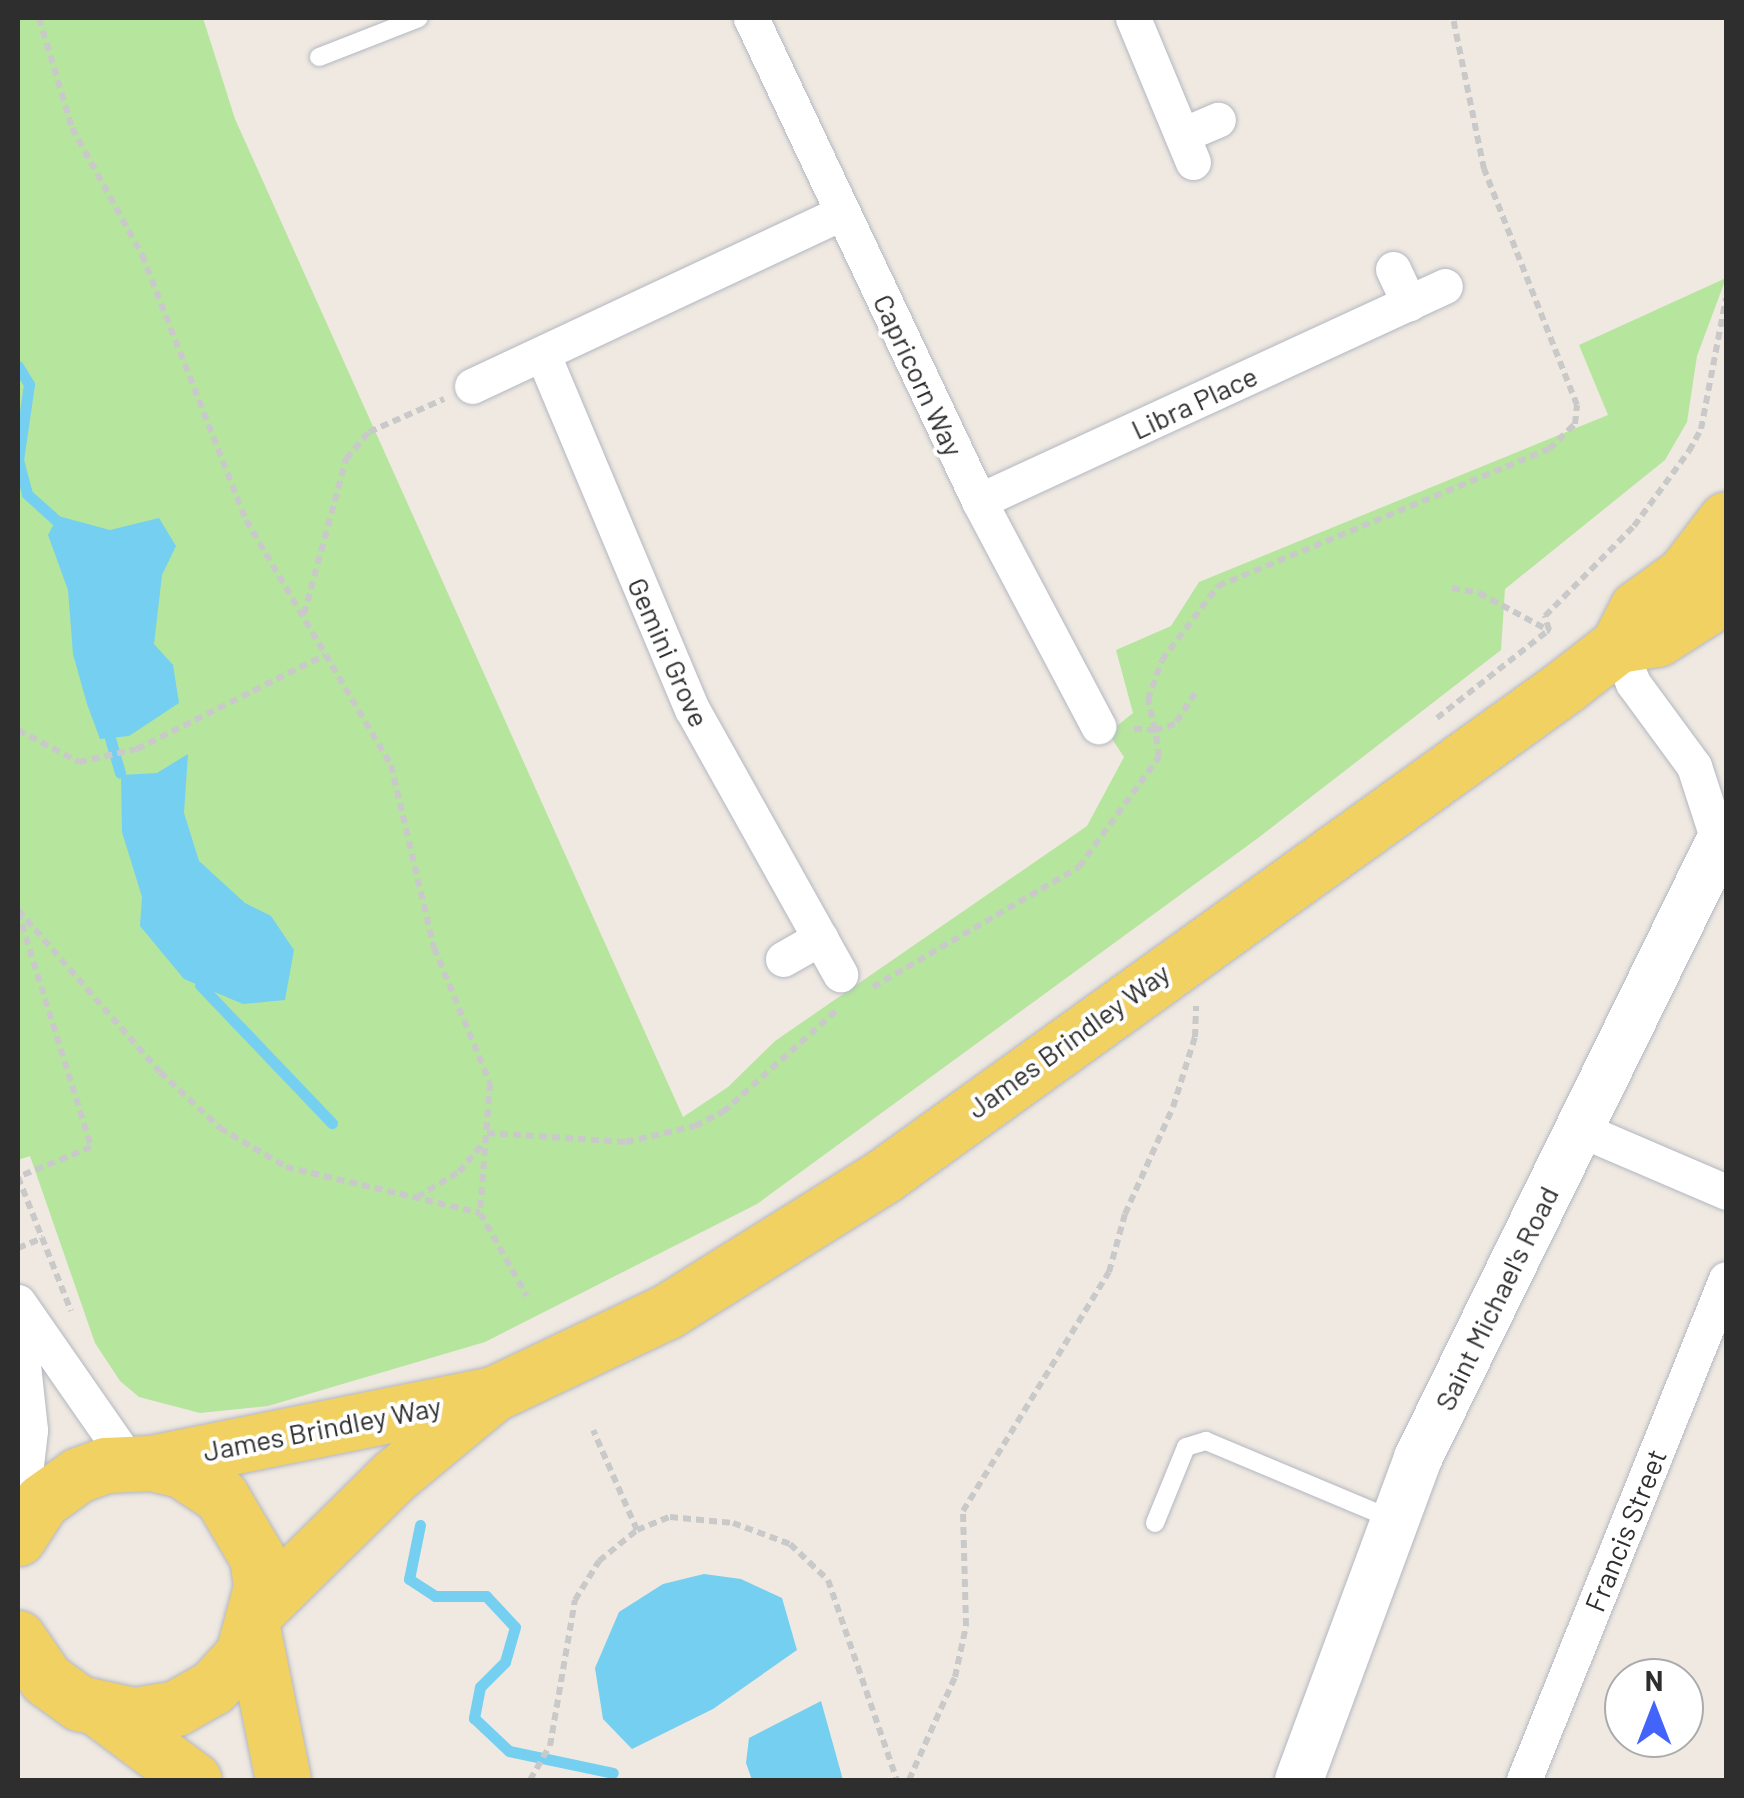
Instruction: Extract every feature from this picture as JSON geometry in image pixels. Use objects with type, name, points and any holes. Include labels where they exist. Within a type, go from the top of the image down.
[{"type":"main road","name":"James Brindley Way","points":[[1618,646],[1637,608],[1684,574],[1726,519]]},
{"type":"main road","name":"James Brindley Way","points":[[89,1706],[134,1715],[176,1708],[213,1687],[256,1620],[394,1476],[493,1394],[666,1312],[805,1226],[1618,646],[1658,639],[1726,595]]},
{"type":"main road","name":"James Brindley Way","points":[[18,1538],[42,1501],[78,1475],[493,1394]]},
{"type":"main road","points":[[140,1462],[182,1470],[237,1514],[257,1557],[256,1620],[283,1780]]},
{"type":"main road","points":[[18,1638],[46,1678],[194,1780]]},
{"type":"main road","points":[[18,1696],[89,1706]]},
{"type":"street","name":"Capricorn Way","points":[[751,18],[979,501],[1098,726]]},
{"type":"street","points":[[1133,18],[1188,149],[1218,120]]},
{"type":"street","points":[[472,386],[842,213]]},
{"type":"street","points":[[1394,269],[1409,303]]},
{"type":"street","name":"Libra Place","points":[[979,501],[1445,286]]},
{"type":"street","name":"Gemini Grove","points":[[542,355],[692,708],[846,992]]},
{"type":"street","points":[[1618,646],[1633,683],[1694,766],[1720,855]]},
{"type":"street","name":"Saint Michael's Road","points":[[1299,1780],[1418,1458],[1578,1128],[1720,855]]},
{"type":"street","points":[[784,959],[820,938]]},
{"type":"street","points":[[1578,1128],[1726,1192]]},
{"type":"street","name":"Francis Street","points":[[1524,1780],[1726,1278]]},
{"type":"street","points":[[18,1301],[140,1462]]},
{"type":"street","points":[[18,1318],[30,1430],[18,1538]]},
{"type":"lane","points":[[319,56],[420,18]]},
{"type":"lane","points":[[1155,1524],[1186,1447],[1206,1441],[1394,1520]]},
{"type":"path","points":[[39,18],[72,128],[142,255],[246,520],[391,765],[434,948],[490,1082],[480,1213],[526,1296]]},
{"type":"path","points":[[487,1136],[626,1142],[695,1126],[723,1112],[846,992],[1079,867],[1160,757],[1148,700],[1162,660],[1218,586],[1549,449],[1575,424],[1577,405],[1484,169],[1452,18]]},
{"type":"path","points":[[1549,630],[1545,616],[1634,526],[1689,451],[1700,429],[1726,298]]},
{"type":"path","points":[[304,614],[346,459],[370,432],[472,386]]},
{"type":"path","points":[[1452,588],[1479,593],[1549,630]]},
{"type":"path","points":[[1430,724],[1549,630]]},
{"type":"path","points":[[18,730],[79,762],[137,749],[325,655]]},
{"type":"path","points":[[1098,726],[1155,730],[1174,724],[1195,694]]},
{"type":"path","points":[[18,911],[149,1060],[220,1128],[286,1167],[480,1213]]},
{"type":"path","points":[[18,911],[90,1147],[18,1177],[73,1317]]},
{"type":"path","points":[[910,1780],[955,1677],[966,1626],[963,1512],[1109,1272],[1195,1038],[1197,945]]},
{"type":"path","points":[[416,1198],[459,1172],[487,1136]]},
{"type":"path","points":[[18,1248],[44,1238]]},
{"type":"path","points":[[593,1430],[638,1530]]},
{"type":"path","points":[[530,1780],[550,1746],[575,1600],[599,1561],[638,1530],[670,1518],[733,1523],[790,1544],[828,1580],[897,1780]]},
{"type":"green space","points":[[18,18],[203,18],[235,119],[683,1117],[728,1087],[775,1041],[1087,826],[1124,757],[1108,733],[1133,713],[1116,650],[1171,626],[1199,582],[1608,415],[1579,345],[1726,278],[1697,356],[1687,422],[1665,460],[1505,589],[1501,650],[1258,838],[757,1204],[485,1342],[268,1406],[200,1413],[139,1397],[120,1381],[95,1343],[30,1156],[18,1160]]},
{"type":"water","points":[[58,516],[110,530],[159,518],[176,546],[162,575],[154,644],[173,665],[179,703],[129,736],[100,739],[87,704],[73,654],[68,590],[48,535]]},
{"type":"water","points":[[188,754],[184,813],[199,861],[245,903],[271,916],[294,950],[285,1000],[243,1004],[184,979],[140,926],[142,897],[122,832],[121,775],[157,773]]},
{"type":"water","points":[[704,1574],[741,1579],[782,1598],[797,1650],[713,1709],[632,1749],[603,1719],[595,1668],[619,1612],[663,1584]]},
{"type":"water","points":[[821,1701],[843,1780],[752,1780],[746,1763],[749,1738]]},
{"type":"waterway","points":[[18,366],[29,384],[18,460],[27,494],[56,520]]},
{"type":"waterway","points":[[110,738],[120,773]]},
{"type":"waterway","points":[[200,985],[332,1123]]},
{"type":"waterway","points":[[420,1525],[409,1579],[435,1596],[486,1596],[515,1627],[505,1662],[480,1687],[474,1718],[509,1751],[613,1773]]}]
